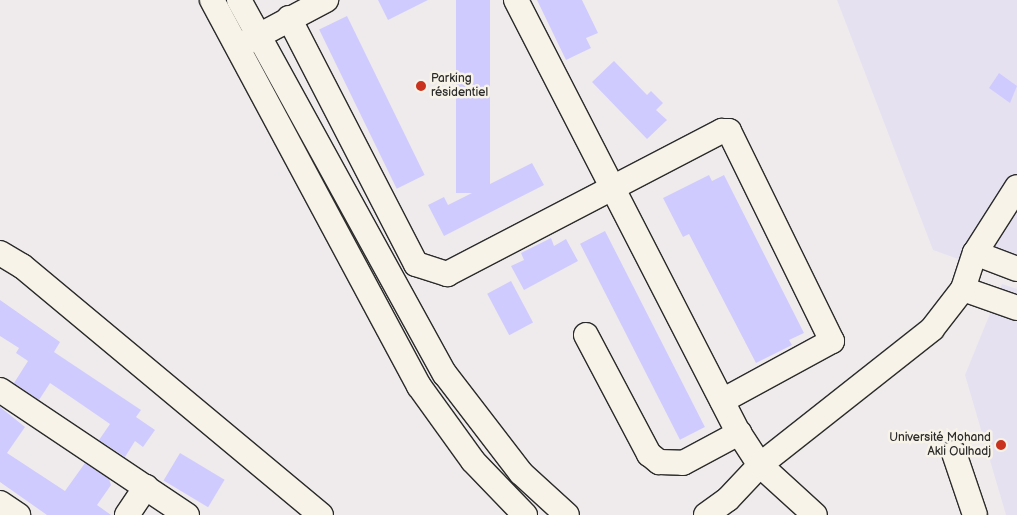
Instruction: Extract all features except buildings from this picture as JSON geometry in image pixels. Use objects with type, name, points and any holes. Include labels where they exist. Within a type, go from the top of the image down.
[{"type":"street","points":[[212,0],[419,386],[473,461],[525,515]]},
{"type":"street","points":[[240,0],[258,36],[445,374],[521,473],[567,515]]},
{"type":"street","points":[[236,47],[326,0]]},
{"type":"street","points":[[516,0],[739,433],[760,465],[814,515]]},
{"type":"street","points":[[289,18],[416,264],[447,274],[722,131],[735,136],[832,341],[722,401]]},
{"type":"street","points":[[706,515],[725,507],[760,465],[932,329],[963,289],[975,253],[1017,187]]},
{"type":"street","points":[[0,253],[22,266],[322,515]]},
{"type":"street","points":[[975,253],[1017,269]]},
{"type":"street","points":[[963,289],[1017,308]]},
{"type":"street","points":[[586,334],[649,454],[659,462],[682,463],[739,433]]},
{"type":"street","points":[[0,390],[187,515]]},
{"type":"street","points":[[954,452],[975,515]]},
{"type":"street","points":[[127,515],[146,487]]},
{"type":"street","points":[[0,503],[18,515]]},
{"type":"shaded area","points":[[837,0],[1017,0],[1017,280],[933,250]]},
{"type":"shaded area","name":"Université Mohand Akli Oulhadj","points":[[1002,284],[1017,289],[1017,515],[1006,515],[965,375]]},
{"type":"place","name":"Parking résidentiel","points":[[421,86]]},
{"type":"place","name":"Université Mohand Akli Oulhadj","points":[[1001,445]]}]
